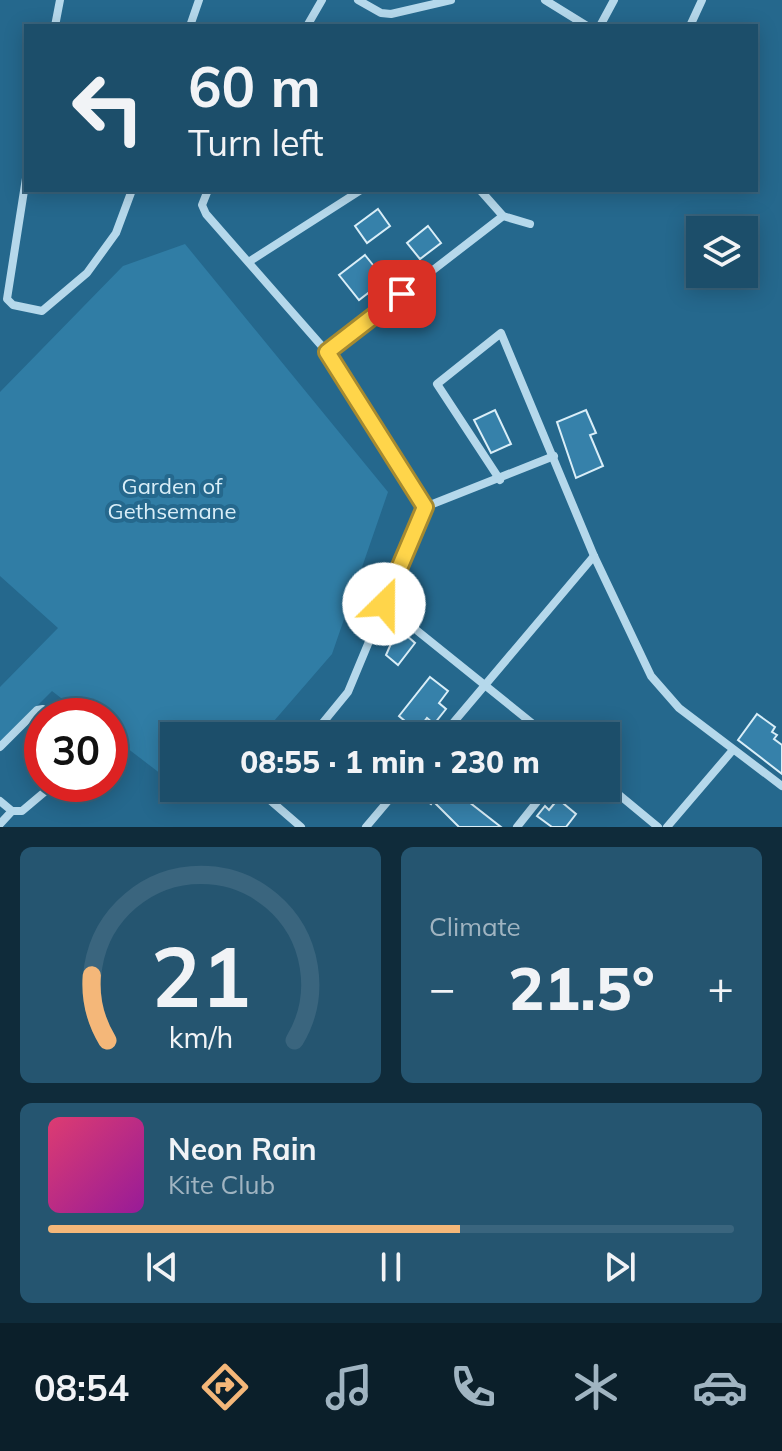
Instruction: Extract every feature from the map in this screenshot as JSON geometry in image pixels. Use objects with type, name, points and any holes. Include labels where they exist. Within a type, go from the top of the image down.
[{"type":"street","points":[[55,24],[60,0]]},
{"type":"street","points":[[191,24],[199,0]]},
{"type":"street","points":[[308,24],[322,0]]},
{"type":"street","points":[[358,0],[381,13],[391,14],[451,0]]},
{"type":"street","points":[[545,0],[584,24]]},
{"type":"street","points":[[601,24],[614,0]]},
{"type":"street","points":[[691,24],[702,0]]},
{"type":"street","points":[[24,191],[7,299],[13,305],[42,311],[87,273],[116,233],[131,192]]},
{"type":"street","points":[[207,192],[202,205],[206,214],[327,352],[425,507]]},
{"type":"street","points":[[250,261],[358,192]]},
{"type":"street","points":[[482,192],[503,216],[530,224]]},
{"type":"street","points":[[327,352],[503,216]]},
{"type":"street","points":[[500,480],[437,384],[501,333],[594,556],[651,676],[679,708],[782,786]]},
{"type":"street","points":[[323,722],[348,692],[425,507],[500,480],[554,456]]},
{"type":"street","points":[[454,722],[594,556]]},
{"type":"street","points":[[384,604],[531,722]]},
{"type":"street","points":[[0,747],[24,723]]},
{"type":"street","points":[[667,827],[732,751]]},
{"type":"street","points":[[620,796],[658,827]]},
{"type":"street","points":[[0,801],[12,811],[22,811],[33,802]]},
{"type":"street","points":[[272,802],[301,827]]},
{"type":"street","points":[[366,827],[387,802]]},
{"type":"street","points":[[517,827],[537,802]]},
{"type":"street","points":[[0,824],[12,811]]},
{"type":"green space","name":"Garden of Gethsemane","points":[[185,244],[388,492],[332,654],[273,722],[160,722],[160,773],[128,749],[128,698],[61,698],[52,691],[45,698],[24,698],[24,719],[0,743],[0,687],[58,628],[0,576],[0,392],[123,266]]},
{"type":"building","points":[[378,209],[390,226],[367,243],[355,226]]},
{"type":"building","points":[[428,226],[441,243],[420,259],[407,243]]},
{"type":"building","points":[[365,255],[385,280],[359,300],[339,275]]},
{"type":"building","points":[[495,410],[511,444],[491,453],[474,420]]},
{"type":"building","points":[[586,410],[596,433],[590,435],[603,466],[576,478],[557,422]]},
{"type":"building","points":[[398,628],[415,643],[398,665],[386,655]]},
{"type":"building","points":[[430,677],[448,691],[439,703],[446,709],[436,722],[427,718],[424,722],[406,722],[399,716]]},
{"type":"building","points":[[757,714],[775,727],[772,732],[777,735],[774,739],[782,745],[782,774],[738,740]]},
{"type":"building","points":[[434,802],[469,802],[501,827],[459,827]]},
{"type":"building","points":[[556,802],[562,802],[576,814],[566,827],[552,827],[537,816],[545,806],[549,810]]},
{"type":"route","points":[[384,604],[425,507],[327,352],[402,294]]}]
